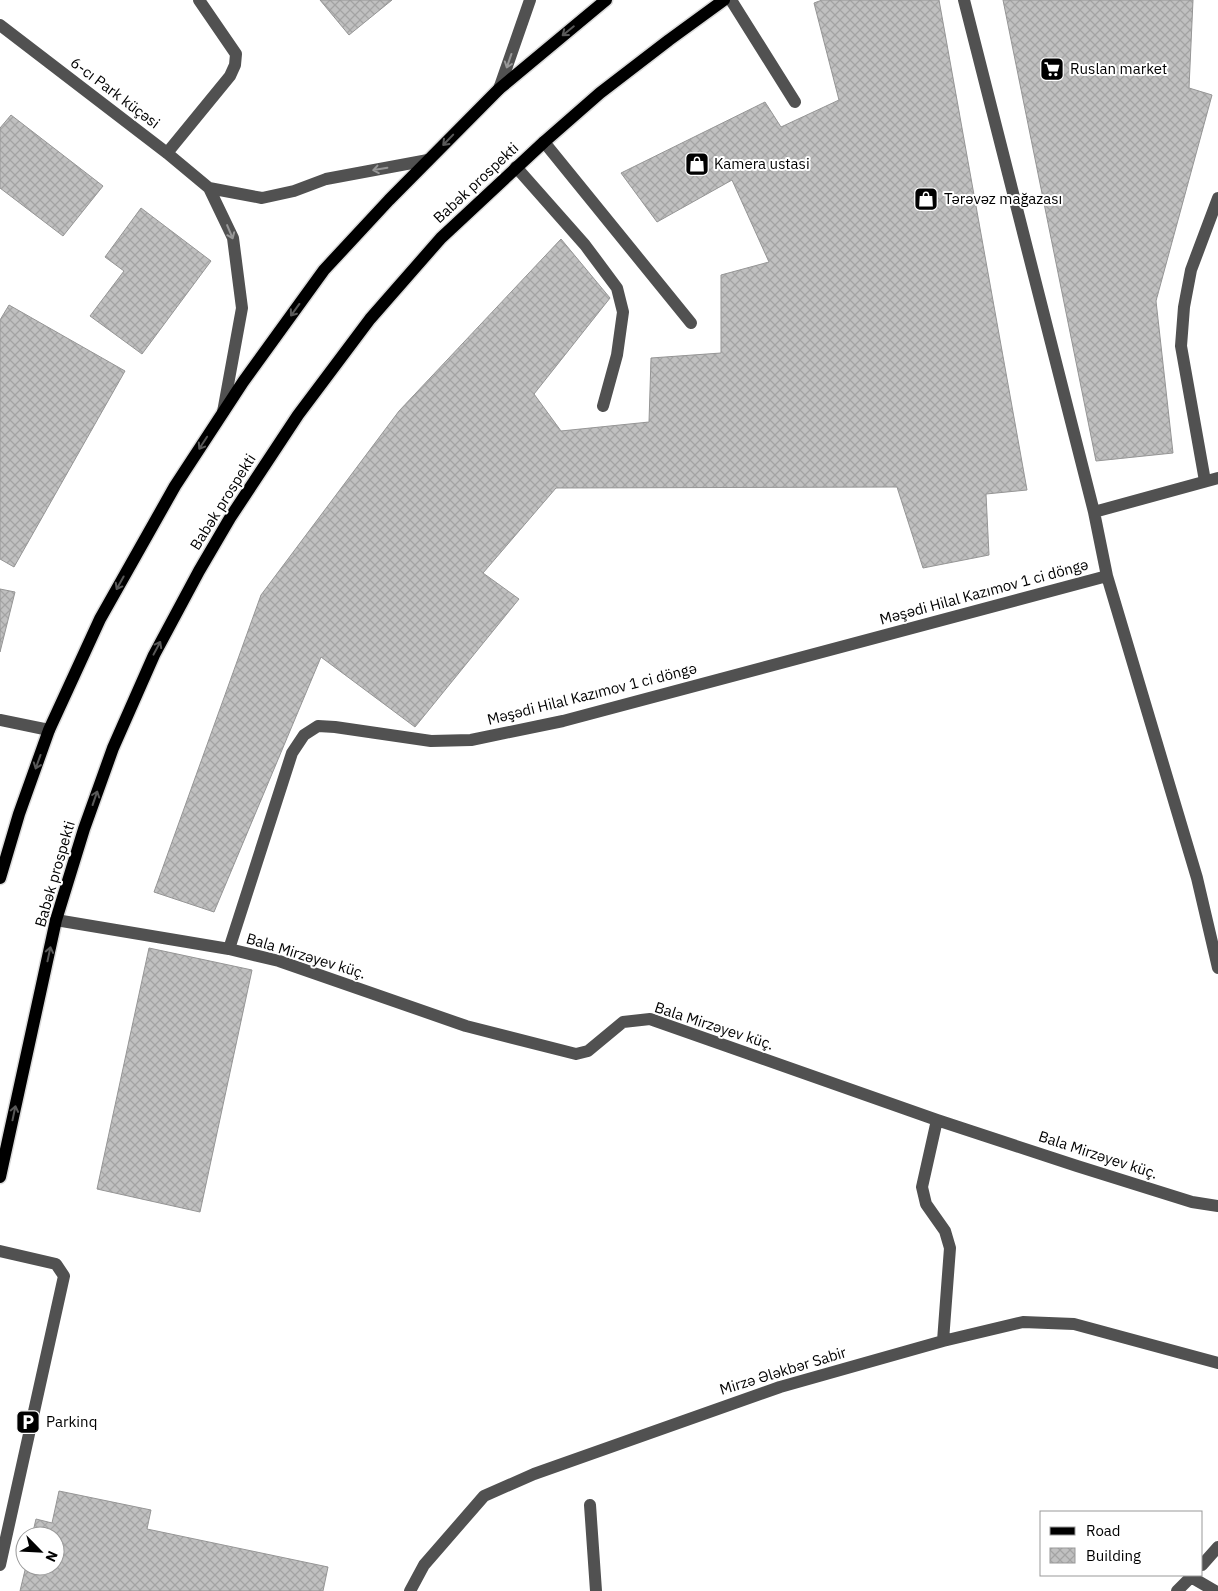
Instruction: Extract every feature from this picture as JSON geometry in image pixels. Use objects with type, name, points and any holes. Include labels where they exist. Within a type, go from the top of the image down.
[{"type":"main road","points":[[0,878],[19,814],[49,730],[104,611],[175,486],[223,412],[324,270],[389,200],[499,89],[606,0]]},
{"type":"main road","name":"Babək prospekti","points":[[0,1177],[56,920],[84,829],[113,748],[154,655],[230,518],[298,414],[370,319],[440,238],[516,167],[600,93],[724,0]]},
{"type":"street","points":[[168,153],[230,76],[235,65],[236,54],[199,0]]},
{"type":"street","points":[[499,89],[530,0]]},
{"type":"street","points":[[731,0],[795,102]]},
{"type":"street","points":[[964,0],[1094,512],[1107,576],[1197,878],[1218,968]]},
{"type":"street","name":"6-cı Park küçəsi","points":[[0,25],[168,153],[209,188]]},
{"type":"street","points":[[544,142],[691,323]]},
{"type":"street","points":[[209,188],[262,198],[294,191],[326,179],[428,160]]},
{"type":"street","points":[[516,167],[585,245],[617,288],[622,312],[617,355],[603,406]]},
{"type":"street","points":[[209,188],[234,238],[242,308],[223,412]]},
{"type":"street","points":[[1205,481],[1181,346],[1184,307],[1191,270],[1218,198]]},
{"type":"street","points":[[1094,512],[1218,478]]},
{"type":"street","name":"Məşədi Hilal Kazımov 1 ci döngə","points":[[228,949],[292,753],[304,735],[318,726],[431,741],[471,740],[563,721],[1107,576]]},
{"type":"street","points":[[0,720],[49,730]]},
{"type":"street","name":"Bala Mirzəyev küç.","points":[[56,920],[228,949],[279,961],[466,1026],[576,1054],[588,1051],[623,1022],[650,1019],[937,1120],[1192,1202],[1218,1206]]},
{"type":"street","points":[[937,1120],[922,1187],[926,1204],[945,1231],[950,1248],[943,1341]]},
{"type":"street","points":[[0,1251],[56,1264],[64,1276],[0,1565]]},
{"type":"street","name":"Mirzə Ələkbər Sabir","points":[[410,1591],[424,1565],[484,1496],[534,1474],[780,1387],[943,1341],[1023,1322],[1074,1324],[1218,1363]]},
{"type":"street","points":[[590,1506],[596,1591]]},
{"type":"street","points":[[1203,1564],[1218,1547]]},
{"type":"street","points":[[1177,1591],[1192,1576],[1214,1591]]},
{"type":"building","points":[[320,0],[392,0],[349,35]]},
{"type":"building","points":[[822,0],[939,0],[1027,490],[986,494],[989,555],[923,568],[897,487],[556,488],[483,573],[519,599],[415,727],[321,657],[214,912],[154,892],[261,595],[399,411],[561,239],[610,298],[534,394],[561,431],[649,422],[651,358],[721,353],[721,275],[769,262],[732,180],[657,222],[621,173],[765,102],[781,127],[839,100],[814,3]]},
{"type":"building","points":[[1003,0],[1193,0],[1189,88],[1212,95],[1156,301],[1173,453],[1096,461]]},
{"type":"building","points":[[11,115],[103,186],[63,236],[0,188],[0,128]]},
{"type":"building","points":[[141,208],[211,261],[142,354],[90,316],[124,271],[105,257]]},
{"type":"building","points":[[9,305],[125,371],[14,567],[0,559],[0,320]]},
{"type":"building","points":[[0,589],[15,592],[0,652]]},
{"type":"building","points":[[149,948],[252,970],[200,1212],[97,1189]]},
{"type":"building","points":[[59,1491],[151,1510],[147,1529],[328,1567],[323,1591],[20,1591],[24,1576],[65,1576],[65,1526],[34,1526],[36,1519],[52,1523]]},
{"type":"place","name":"Ruslan market","points":[[1052,69]]},
{"type":"place","name":"Kamera ustasi","points":[[697,164]]},
{"type":"place","name":"Tərəvəz mağazası","points":[[926,199]]},
{"type":"place","name":"Parkinq","points":[[28,1422]]}]
